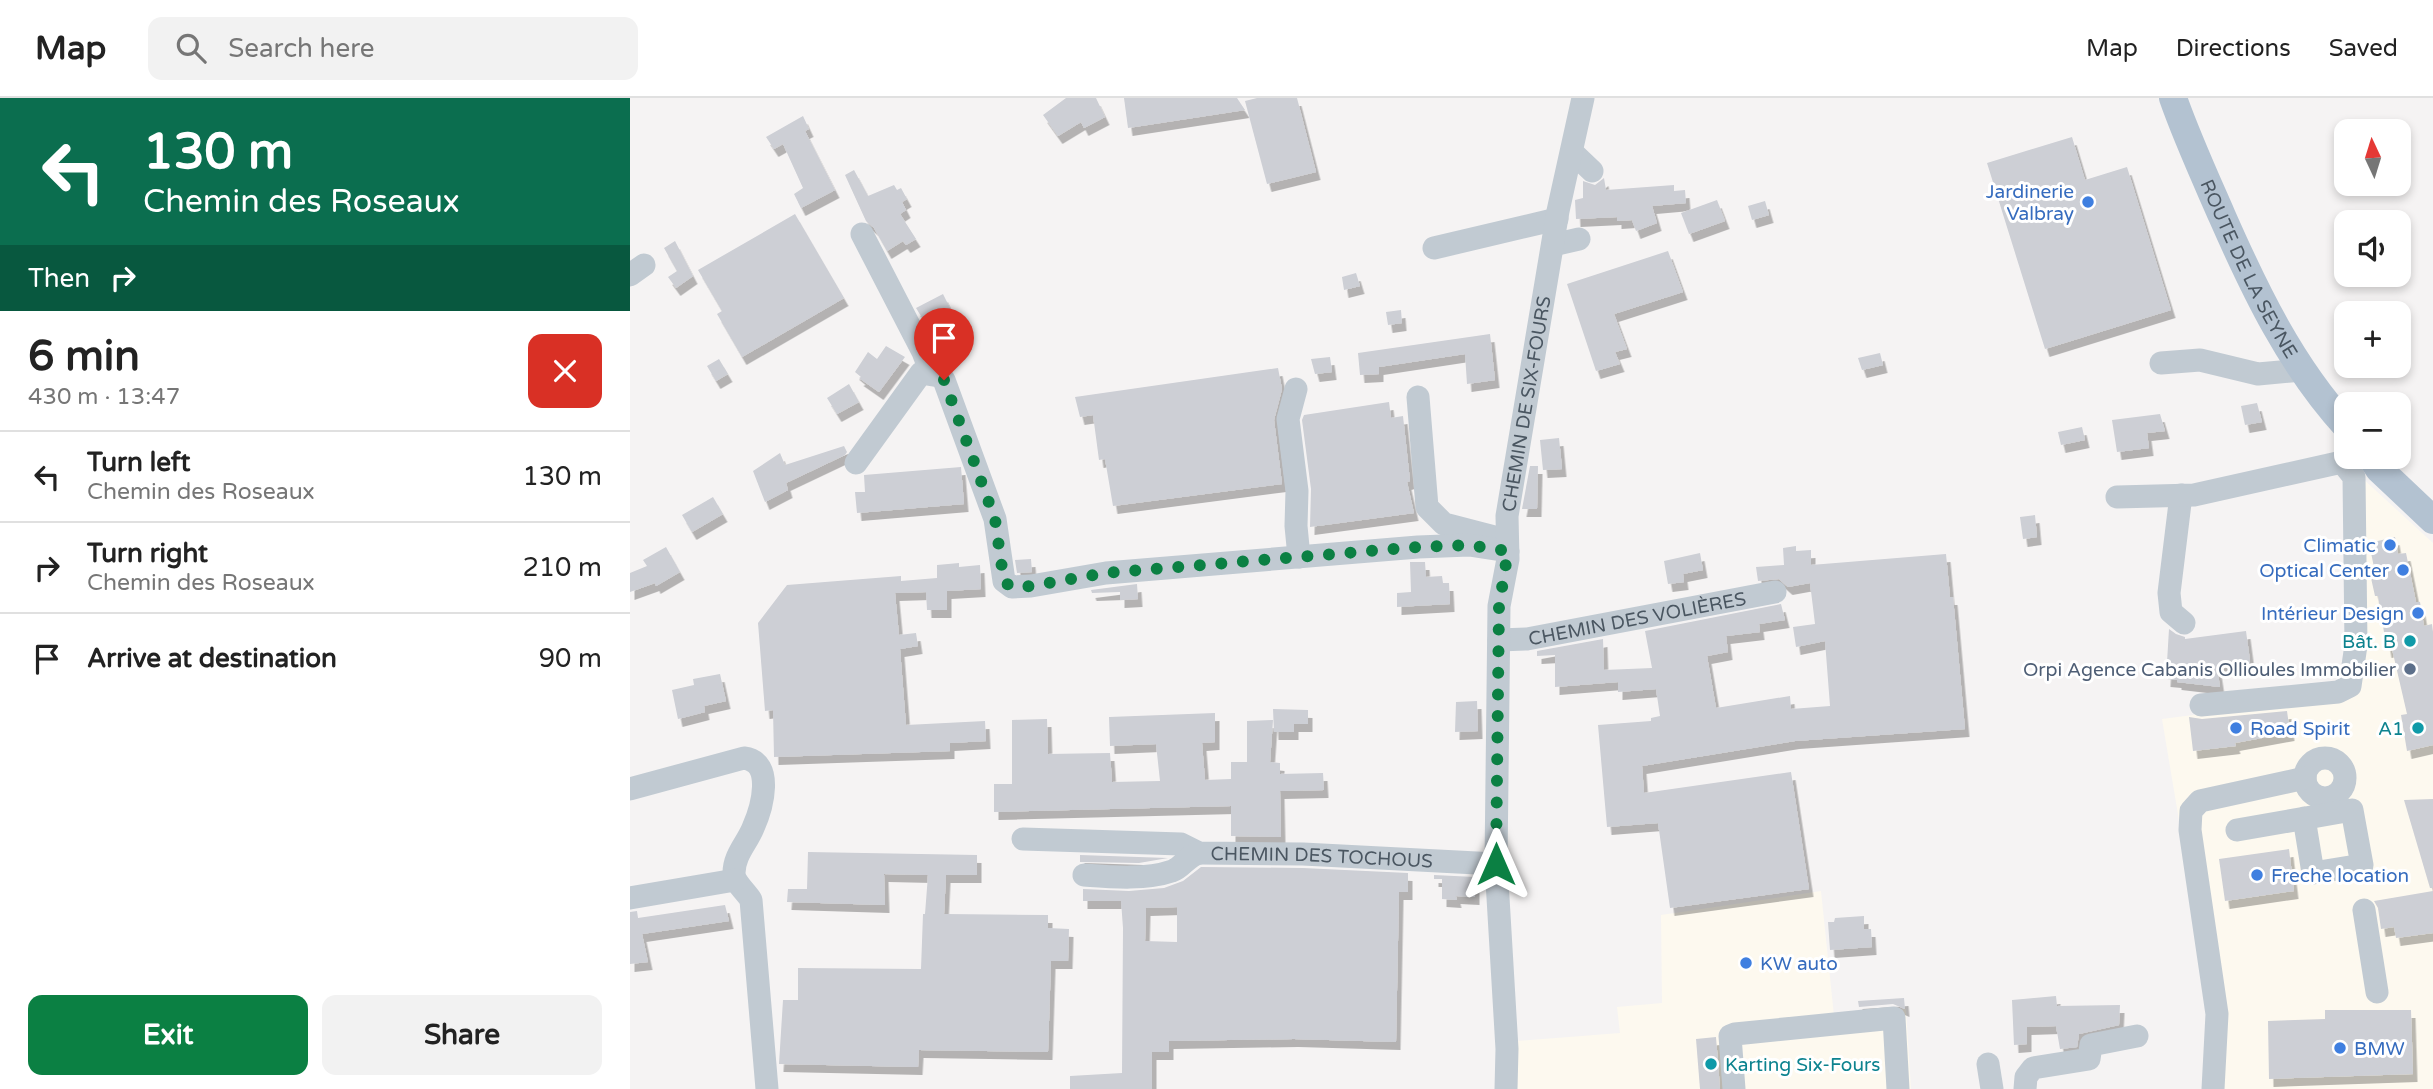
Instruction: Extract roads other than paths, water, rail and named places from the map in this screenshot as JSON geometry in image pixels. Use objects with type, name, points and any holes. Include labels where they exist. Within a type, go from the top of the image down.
[{"type":"main road","name":"ROUTE DE LA SEYNE","points":[[2173,98],[2208,185],[2261,300],[2302,370],[2334,413]]},
{"type":"main road","points":[[2379,469],[2433,520]]},
{"type":"main road","points":[[2399,469],[2433,494]]},
{"type":"street","name":"CHEMIN DE SIX-FOURS","points":[[1506,1089],[1507,1049],[1496,864],[1499,606],[1507,545],[1507,516],[1532,427],[1557,219],[1583,98]]},
{"type":"street","points":[[1572,152],[1592,171]]},
{"type":"street","points":[[1434,248],[1557,219]]},
{"type":"street","points":[[862,234],[923,352],[931,373]]},
{"type":"street","points":[[1553,245],[1579,239]]},
{"type":"street","points":[[2161,363],[2200,360],[2258,374],[2302,370]]},
{"type":"street","points":[[856,463],[921,373],[931,373],[944,380],[995,519],[1004,582],[1012,587],[1106,573],[1469,545],[1507,545]]},
{"type":"street","points":[[1296,390],[1288,419],[1297,491],[1298,557]]},
{"type":"street","points":[[1419,397],[1427,507],[1444,524],[1507,545]]},
{"type":"street","points":[[2117,497],[2193,495],[2334,462]]},
{"type":"street","points":[[2201,705],[2338,692],[2350,686],[2356,645],[2354,477],[2350,469]]},
{"type":"street","points":[[2181,495],[2169,593],[2171,612],[2184,623]]},
{"type":"street","name":"CHEMIN DES VOLIÈRES","points":[[1499,640],[1527,639],[1609,627],[1775,592]]},
{"type":"street","points":[[630,789],[744,758],[758,763],[763,780],[762,802],[753,829],[736,858],[735,880],[751,900],[767,1089]]},
{"type":"street","points":[[2213,1089],[2224,1014],[2190,830],[2191,811],[2200,801],[2305,778]]},
{"type":"street","points":[[2237,831],[2304,818]]},
{"type":"street","name":"CHEMIN DES TOCHOUS","points":[[1023,838],[1181,844],[1199,853],[1303,853],[1496,864]]},
{"type":"street","points":[[1084,875],[1124,877],[1175,871],[1190,855],[1199,853]]},
{"type":"street","points":[[630,898],[735,880]]},
{"type":"street","points":[[2364,909],[2376,992]]},
{"type":"street","points":[[1734,1089],[1730,1036],[1894,1018],[1898,1089]]},
{"type":"street","points":[[2025,1089],[2026,1077],[2033,1068],[2090,1059],[2091,1045],[2137,1036]]},
{"type":"street","points":[[1988,1064],[1992,1089]]},
{"type":"place","name":"Jardinerie Valbray","points":[[2088,202]]},
{"type":"place","name":"Climatic","points":[[2390,545]]},
{"type":"place","name":"Optical Center","points":[[2403,570]]},
{"type":"place","name":"Intérieur Design","points":[[2418,613]]},
{"type":"place","name":"Bât. B","points":[[2410,641]]},
{"type":"place","name":"Orpi Agence Cabanis Ollioules Immobilier","points":[[2410,669]]},
{"type":"place","name":"Road Spirit","points":[[2236,728]]},
{"type":"place","name":"A1","points":[[2418,728]]},
{"type":"place","name":"Freche location","points":[[2257,875]]},
{"type":"place","name":"KW auto","points":[[1746,963]]},
{"type":"place","name":"BMW","points":[[2340,1048]]},
{"type":"place","name":"Karting Six-Fours","points":[[1711,1064]]}]
